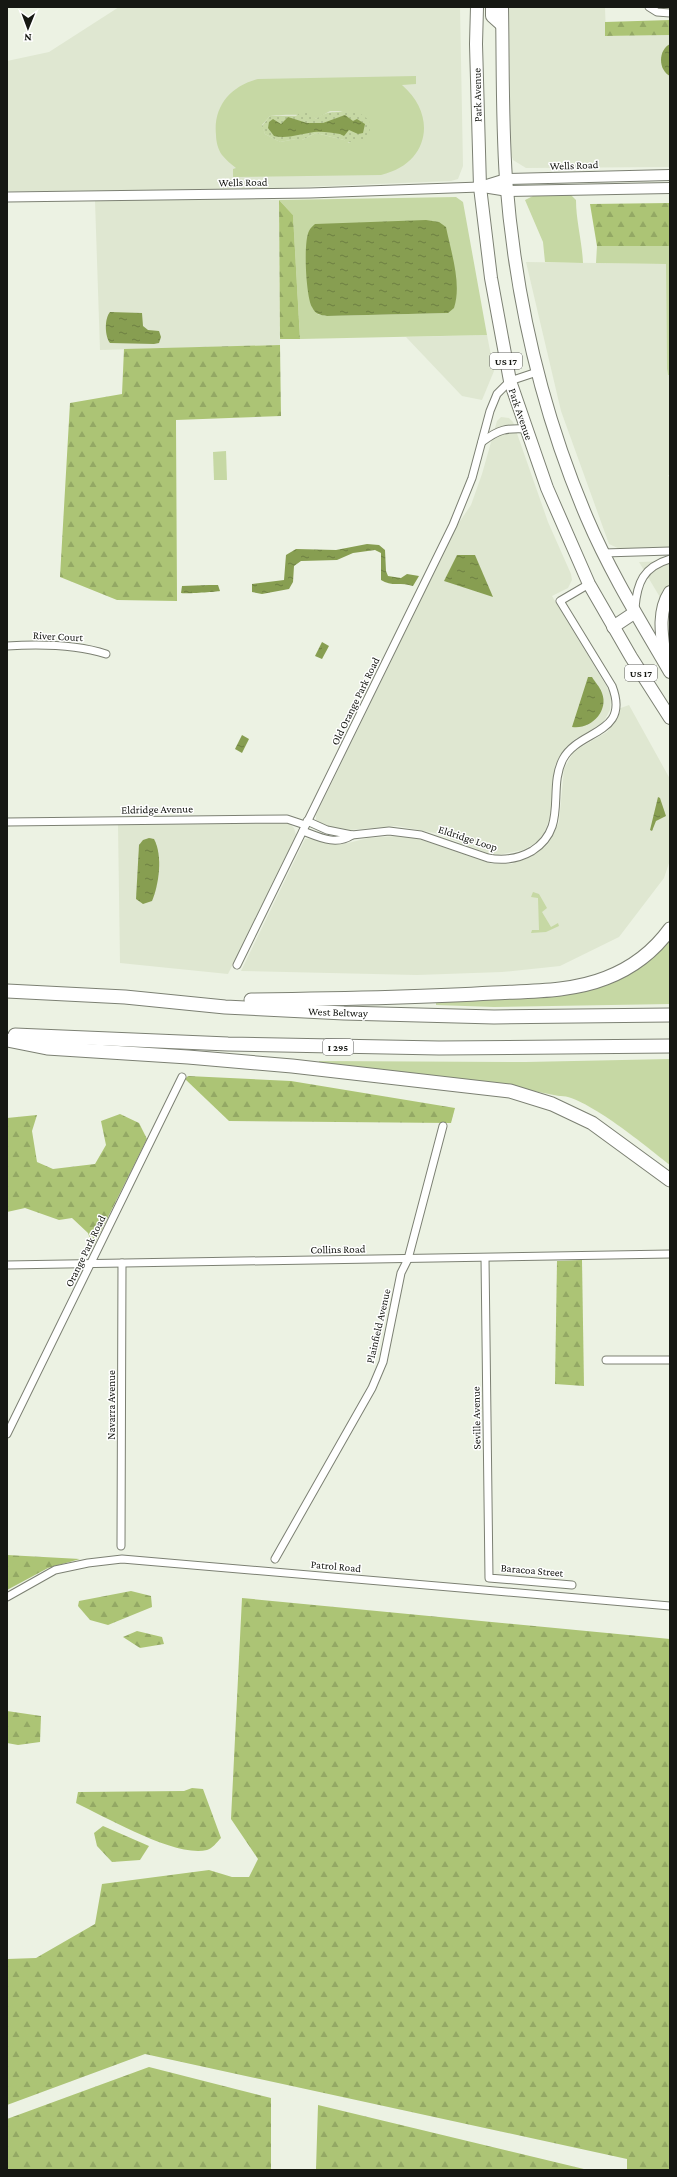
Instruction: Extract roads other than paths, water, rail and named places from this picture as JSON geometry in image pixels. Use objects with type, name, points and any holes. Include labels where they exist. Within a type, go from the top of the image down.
[{"type":"highway","name":"Park Avenue","points":[[477,7],[476,66],[480,187],[490,278],[510,381],[562,527],[589,584],[613,627],[670,718]]},
{"type":"highway","points":[[492,7],[492,16],[502,25]]},
{"type":"highway","name":"US 17","points":[[502,7],[507,185],[525,319],[537,372],[573,484],[604,553],[634,613],[668,668]]},
{"type":"highway","points":[[668,668],[661,628],[662,612],[670,592]]},
{"type":"highway","points":[[613,627],[634,613]]},
{"type":"highway","points":[[177,1002],[428,997],[516,992],[586,985],[606,978],[629,967],[650,951],[670,929]]},
{"type":"highway","name":"West Beltway","points":[[7,991],[177,1002],[225,1007],[462,1016],[670,1014]]},
{"type":"highway","name":"I 295","points":[[7,1035],[228,1044],[424,1048],[670,1046]]},
{"type":"highway","points":[[7,1040],[48,1048],[188,1057],[292,1066],[510,1091],[552,1104],[592,1123],[670,1180]]},
{"type":"main road","name":"Wells Road","points":[[480,187],[670,175]]},
{"type":"main road","name":"Wells Road","points":[[507,185],[670,188]]},
{"type":"street","points":[[650,8],[657,12],[670,13]]},
{"type":"street","name":"Wells Road","points":[[7,197],[302,193],[480,187]]},
{"type":"street","name":"Old Orange Park Road","points":[[237,965],[453,525],[472,478],[497,394],[510,381],[537,372]]},
{"type":"street","points":[[482,442],[495,432],[503,429],[527,429]]},
{"type":"street","points":[[604,553],[670,551]]},
{"type":"street","points":[[634,613],[636,589],[641,579],[649,570],[670,560]]},
{"type":"street","name":"Eldridge Loop","points":[[305,826],[352,835],[389,831],[409,832],[434,838],[488,858],[498,860],[519,857],[541,844],[548,835],[555,816],[559,774],[563,759],[579,741],[604,728],[611,718],[615,708],[616,700],[612,686],[560,601],[589,584]]},
{"type":"street","name":"River Court","points":[[7,646],[25,645],[86,648],[106,654]]},
{"type":"street","name":"Eldridge Avenue","points":[[7,822],[287,819],[305,826]]},
{"type":"street","name":"Eldridge Loop","points":[[305,826],[334,841],[347,839],[352,835]]},
{"type":"street","name":"Orange Park Road","points":[[7,1434],[182,1077]]},
{"type":"street","name":"Plainfield Avenue","points":[[275,1559],[372,1388],[383,1362],[401,1273],[408,1259],[443,1126]]},
{"type":"street","name":"Collins Road","points":[[7,1265],[670,1254]]},
{"type":"street","name":"Seville Avenue","points":[[485,1258],[490,1578]]},
{"type":"street","name":"Navarra Avenue","points":[[121,1546],[122,1263]]},
{"type":"street","points":[[606,1360],[670,1360]]},
{"type":"street","name":"Patrol Road","points":[[7,1597],[55,1570],[88,1563],[122,1559],[670,1606]]},
{"type":"street","name":"Baracoa Street","points":[[490,1578],[572,1585]]},
{"type":"water","points":[[670,44],[670,76],[663,69],[661,60],[663,51]]},
{"type":"water","points":[[345,115],[353,121],[357,119],[365,124],[363,133],[358,134],[349,130],[344,136],[327,132],[317,132],[289,137],[279,137],[274,136],[268,128],[269,122],[273,119],[281,124],[288,117],[307,123],[323,123]]},
{"type":"water","points":[[426,220],[439,222],[446,227],[456,278],[457,289],[454,308],[448,313],[327,316],[316,313],[312,307],[308,292],[306,257],[307,237],[309,230],[315,224]]},
{"type":"water","points":[[110,312],[142,313],[143,326],[148,330],[159,331],[161,337],[159,343],[110,343],[107,337],[106,328],[108,315]]},
{"type":"water","points":[[367,544],[379,545],[385,550],[386,571],[388,576],[401,578],[407,574],[419,576],[413,586],[393,584],[381,580],[381,553],[375,550],[353,553],[337,560],[301,561],[294,566],[293,582],[289,589],[262,594],[252,592],[252,584],[284,580],[286,555],[296,549],[336,550]]},
{"type":"water","points":[[457,555],[475,555],[493,597],[444,581]]},
{"type":"water","points":[[218,585],[220,591],[181,593],[182,586]]},
{"type":"water","points":[[322,642],[329,646],[322,659],[315,656]]},
{"type":"water","points":[[588,677],[592,677],[599,687],[604,700],[603,706],[597,718],[592,722],[579,727],[572,727]]},
{"type":"water","points":[[242,735],[249,739],[242,753],[235,749]]},
{"type":"water","points":[[658,797],[660,798],[666,816],[656,821],[652,831],[650,830]]},
{"type":"water","points":[[149,838],[154,839],[157,846],[159,870],[157,887],[152,901],[143,904],[136,899],[139,845],[143,840]]}]
